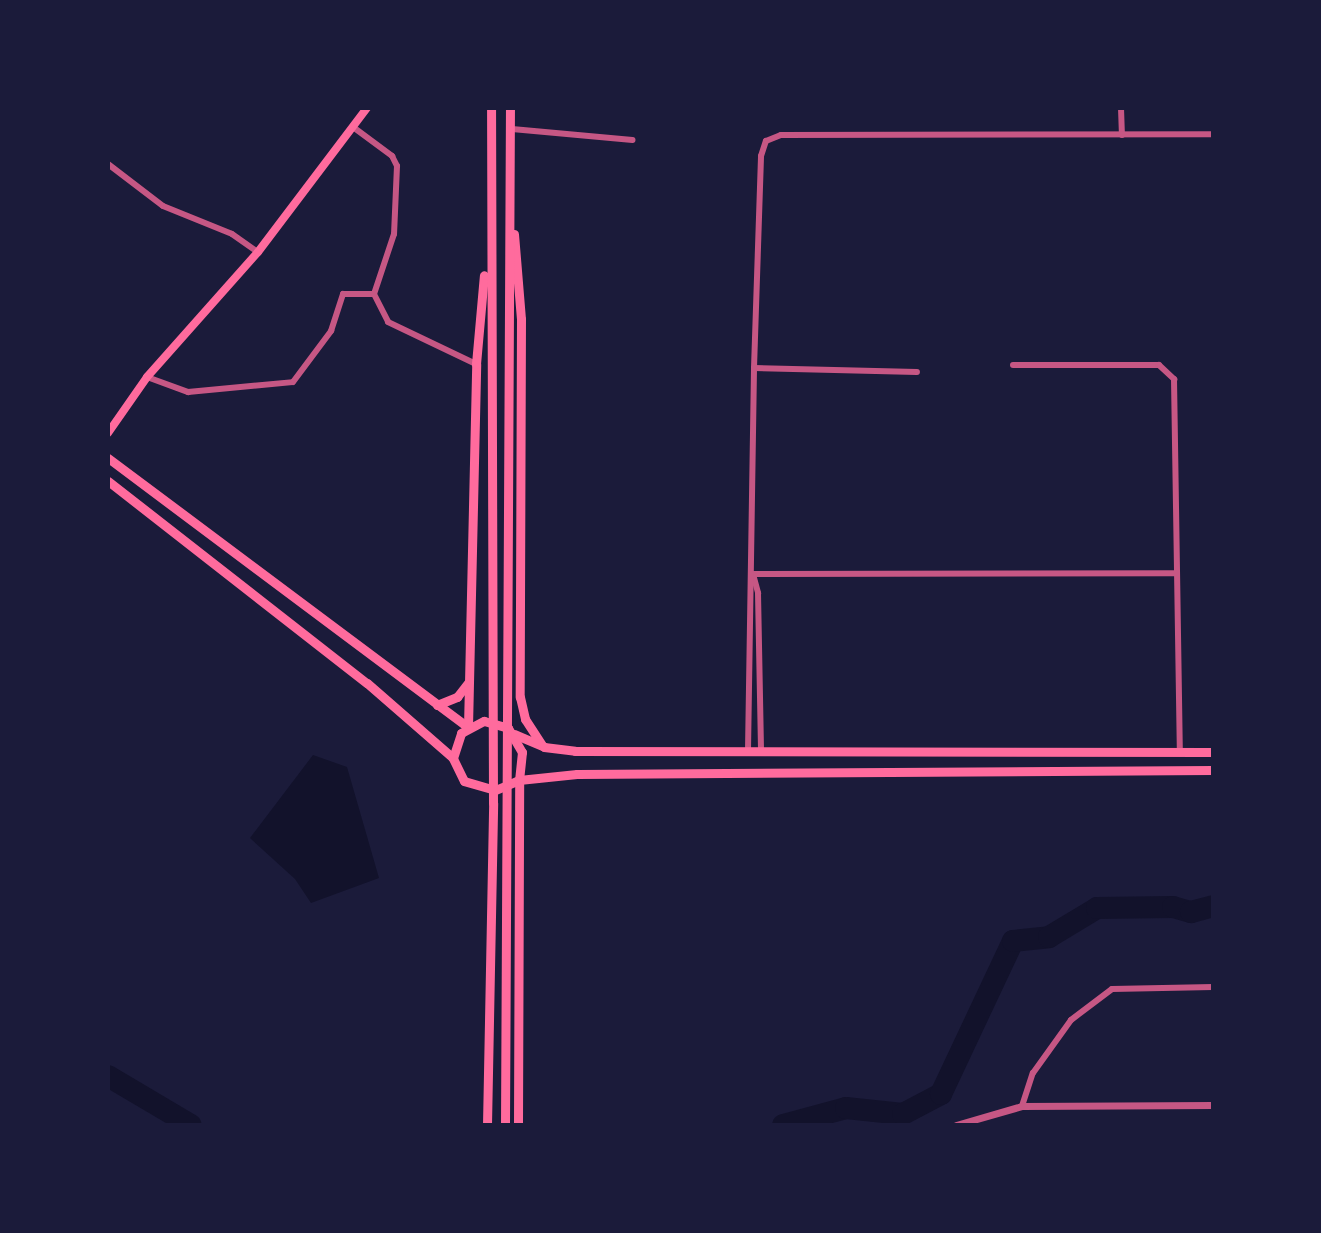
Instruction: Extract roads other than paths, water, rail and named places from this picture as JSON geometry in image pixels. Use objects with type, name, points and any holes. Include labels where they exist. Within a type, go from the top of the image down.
[{"type":"main road","points":[[108,433],[147,377],[258,252],[367,108]]},
{"type":"main road","points":[[487,1125],[490,1015],[491,108]]},
{"type":"main road","points":[[505,1125],[510,108]]},
{"type":"main road","points":[[509,204],[521,319],[520,697],[525,719],[544,747]]},
{"type":"main road","points":[[468,727],[476,364],[489,242]]},
{"type":"main road","points":[[108,458],[468,727]]},
{"type":"main road","points":[[108,481],[367,683],[453,758]]},
{"type":"main road","points":[[437,705],[457,697],[469,680]]},
{"type":"main road","points":[[1213,752],[748,751],[544,747],[492,721],[468,727],[456,741],[453,758],[458,775],[479,789],[495,790],[519,780],[577,774],[1213,770]]},
{"type":"main road","points":[[514,734],[522,752],[519,780],[518,1125]]},
{"type":"street","points":[[1121,108],[1122,135]]},
{"type":"street","points":[[353,127],[392,156],[397,166],[394,234],[374,294],[388,322],[476,364]]},
{"type":"street","points":[[512,129],[632,140]]},
{"type":"street","points":[[748,751],[761,156],[773,137],[1213,134]]},
{"type":"street","points":[[108,164],[163,206],[232,234],[258,252]]},
{"type":"street","points":[[147,377],[188,392],[293,382],[331,331],[343,294],[374,294]]},
{"type":"street","points":[[1013,365],[1153,365],[1172,374],[1180,752]]},
{"type":"street","points":[[754,368],[917,372]]},
{"type":"street","points":[[753,574],[1175,573]]},
{"type":"street","points":[[753,574],[761,751]]},
{"type":"street","points":[[1022,1106],[1033,1073],[1071,1020],[1112,989],[1213,987]]},
{"type":"street","points":[[956,1125],[1022,1106],[1213,1105]]},
{"type":"waterway","points":[[783,1125],[846,1108],[903,1114],[941,1094],[1013,941],[1049,937],[1097,908],[1173,907],[1191,912],[1213,906]]},
{"type":"waterway","points":[[108,1076],[191,1125]]}]
